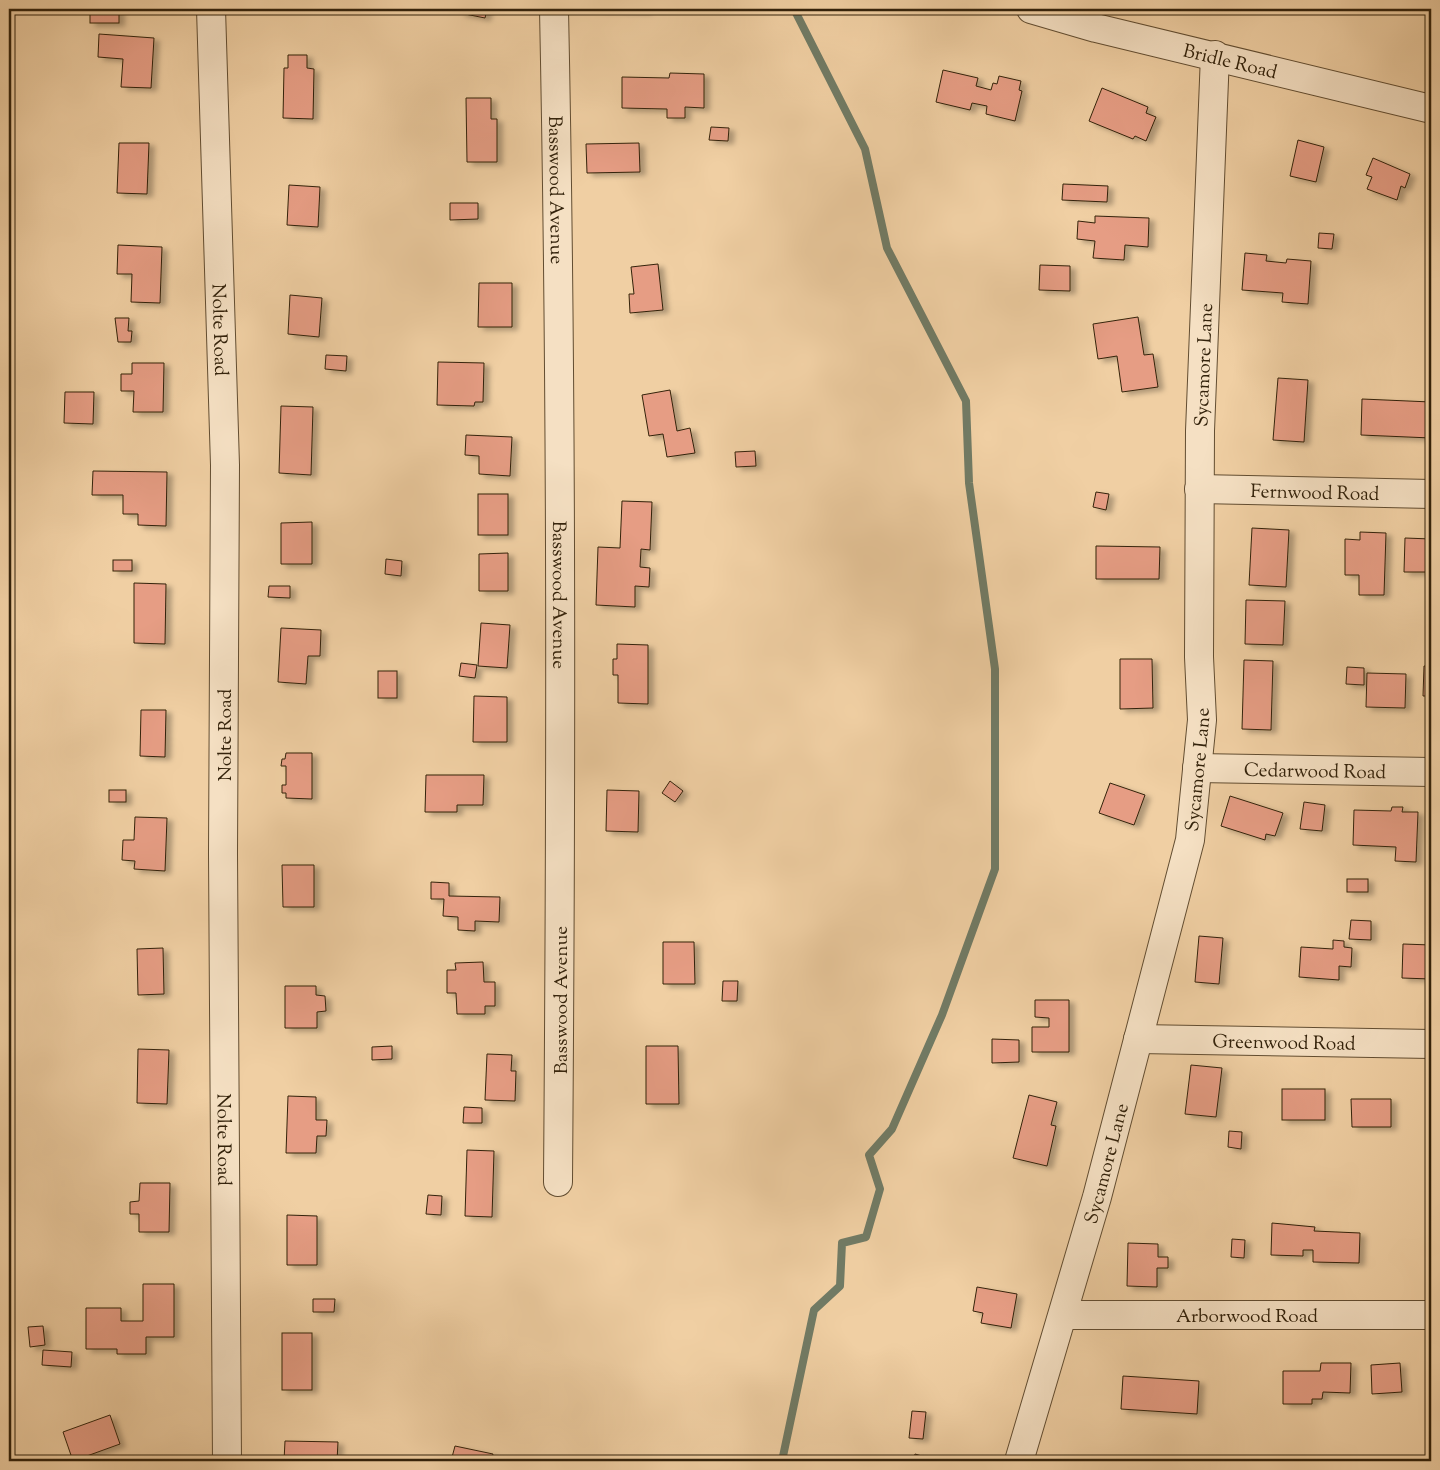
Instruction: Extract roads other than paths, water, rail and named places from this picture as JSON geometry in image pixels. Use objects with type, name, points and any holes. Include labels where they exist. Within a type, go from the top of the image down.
[{"type":"street","name":"Nolte Road","points":[[211,9],[225,465],[223,864],[227,1461]]},
{"type":"street","name":"Basswood Avenue","points":[[554,9],[558,222],[562,732],[558,1182]]},
{"type":"street","name":"Bridle Road","points":[[1030,9],[1097,18],[1215,55],[1431,109]]},
{"type":"street","name":"Sycamore Lane","points":[[1020,1461],[1097,1197],[1190,840],[1202,720],[1199,657],[1199,489],[1215,55]]},
{"type":"street","name":"Fernwood Road","points":[[1199,489],[1431,494]]},
{"type":"street","name":"Cedarwood Road","points":[[1197,768],[1431,772]]},
{"type":"street","name":"Greenwood Road","points":[[1138,1039],[1431,1044]]},
{"type":"street","name":"Arborwood Road","points":[[1063,1315],[1431,1315]]},
{"type":"waterway","points":[[782,1461],[814,1310],[840,1286],[842,1243],[866,1237],[880,1189],[869,1155],[892,1129],[942,1015],[995,869],[995,669],[969,483],[966,401],[887,248],[865,149],[794,9]]}]
